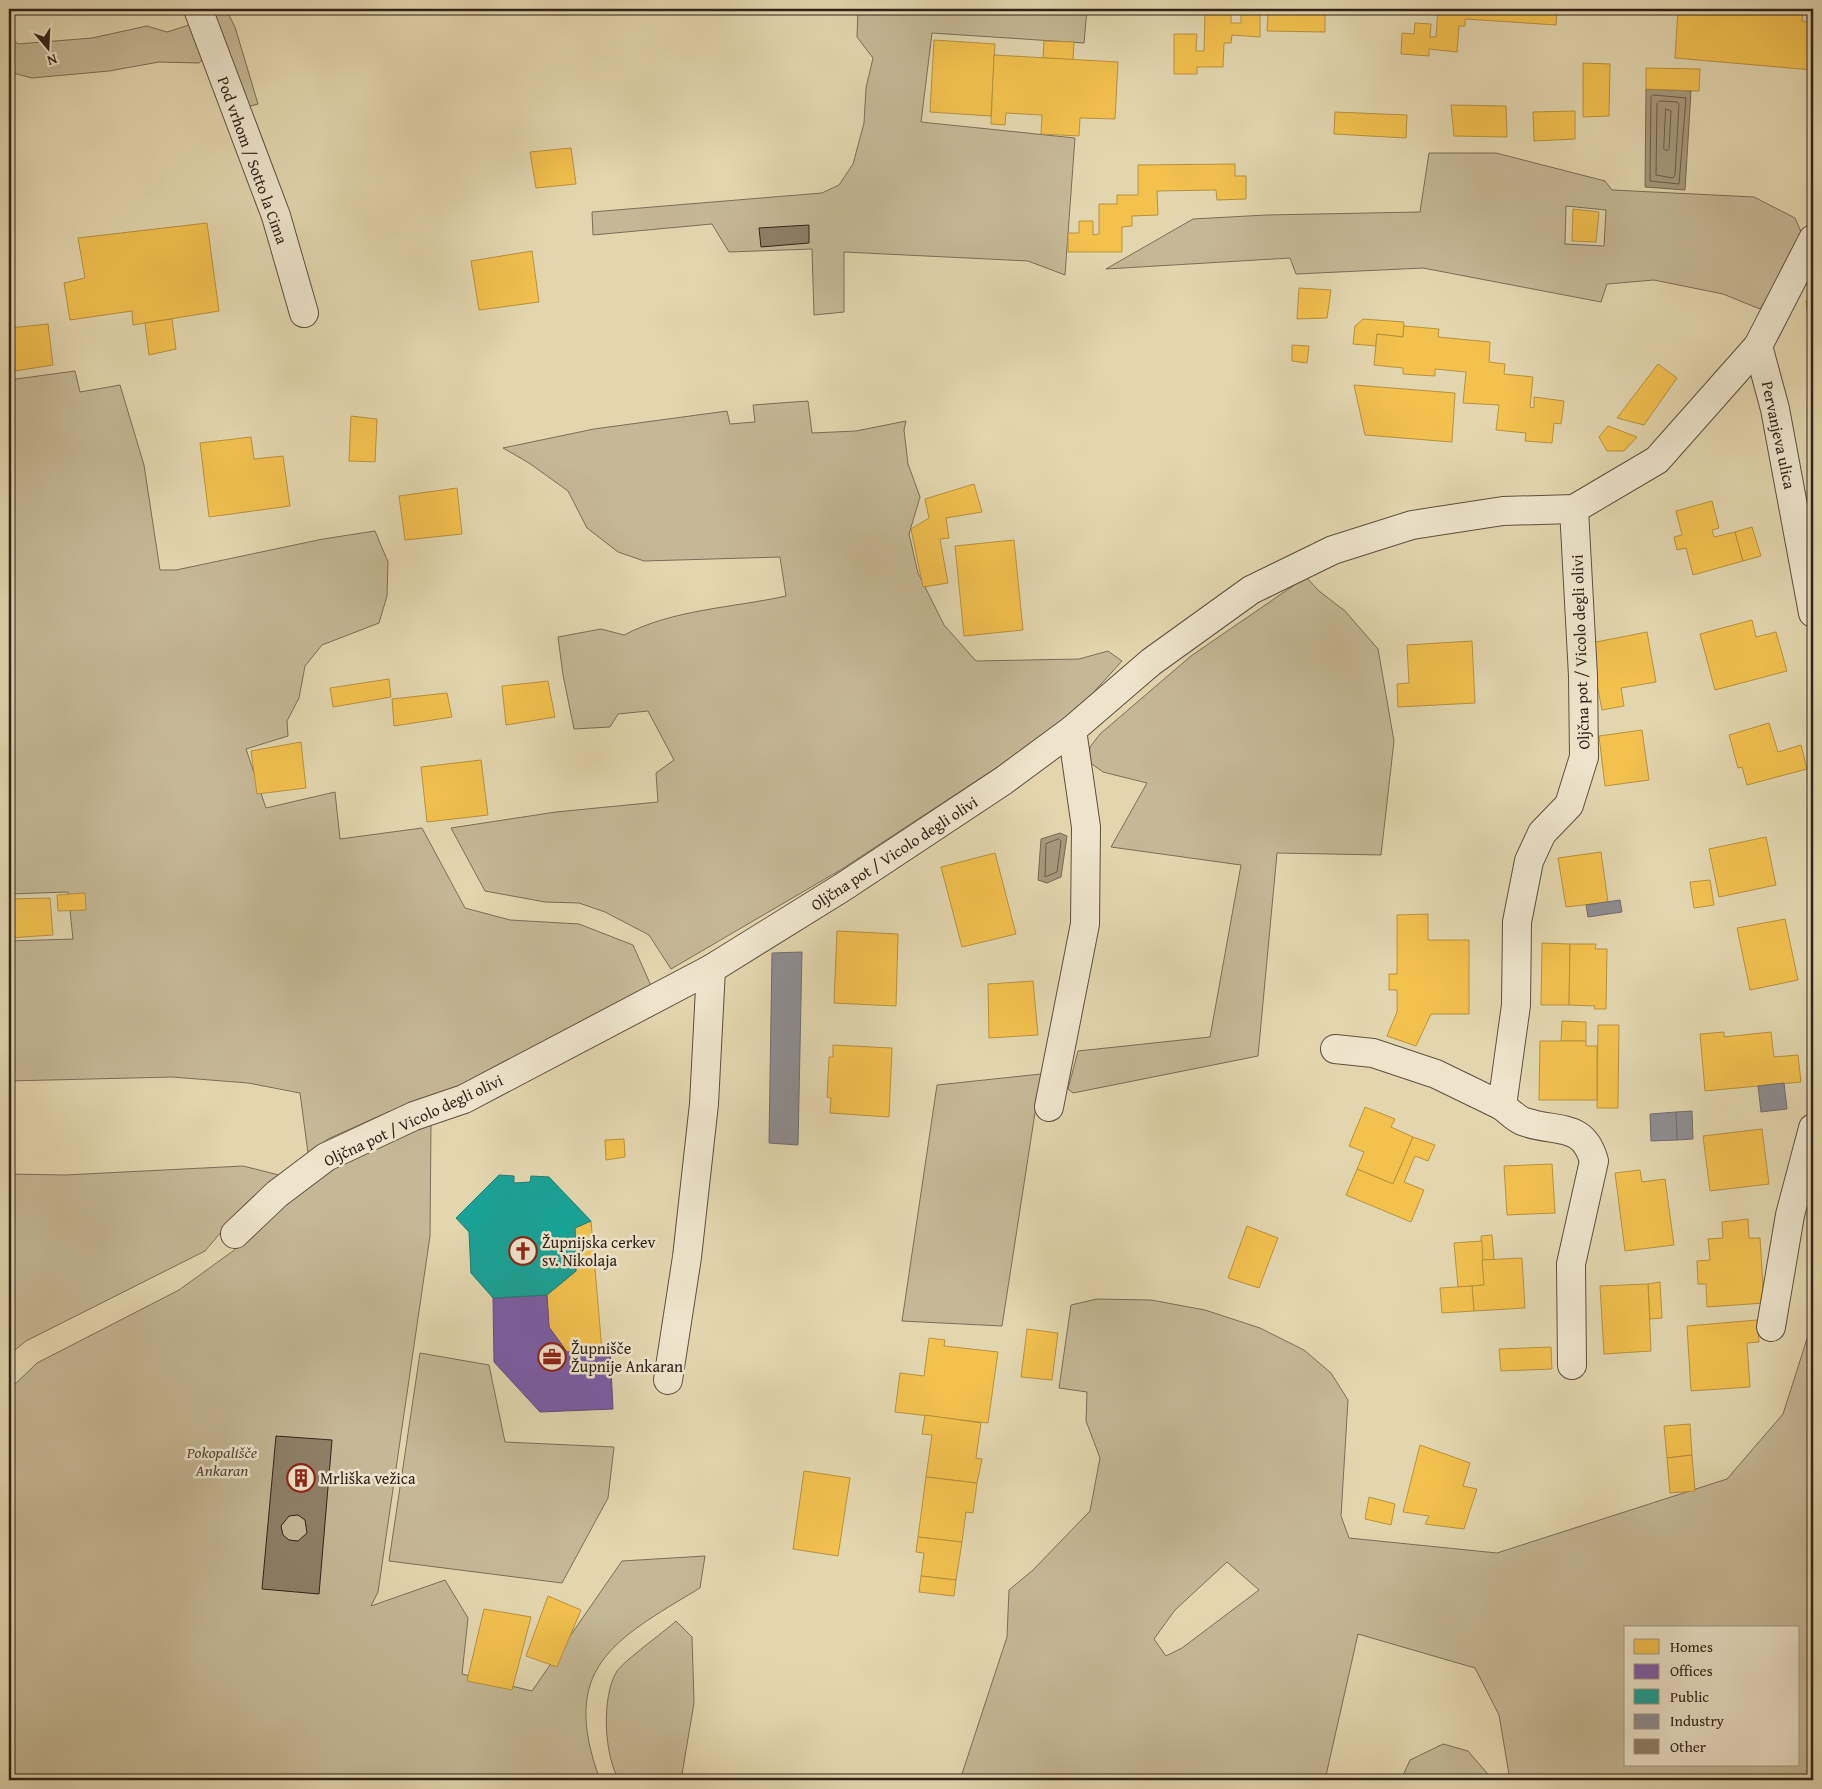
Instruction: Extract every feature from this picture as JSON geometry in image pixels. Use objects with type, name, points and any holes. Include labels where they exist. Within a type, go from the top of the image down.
[{"type":"street","name":"Pod vrhom / Sotto la Cima","points":[[198,9],[276,216],[304,313]]},
{"type":"street","points":[[1574,510],[1657,460],[1758,346],[1813,239]]},
{"type":"street","name":"Pervanjeva ulica","points":[[1758,346],[1775,409],[1813,613]]},
{"type":"street","name":"Oljčna pot / Vicolo degli olivi","points":[[235,1234],[277,1194],[326,1157],[414,1116],[464,1099],[711,969],[843,887],[1003,781],[1072,730],[1151,662],[1251,590],[1333,550],[1412,525],[1504,511],[1574,510],[1583,676],[1584,757],[1569,805],[1542,833],[1529,861],[1517,922],[1516,1005],[1502,1106]]},
{"type":"street","points":[[1049,1107],[1085,924],[1086,827],[1072,730]]},
{"type":"street","points":[[668,1380],[687,1257],[704,1104],[711,969]]},
{"type":"street","points":[[1334,1049],[1372,1053],[1436,1074],[1502,1106],[1523,1122],[1577,1134],[1590,1145],[1594,1161],[1571,1264],[1572,1365]]},
{"type":"street","points":[[1771,1327],[1790,1215],[1813,1128]]},
{"type":"green space","points":[[208,9],[226,9],[235,27],[258,104],[244,108]]},
{"type":"green space","points":[[858,9],[1087,9],[1084,43],[932,33],[921,122],[1075,138],[1065,275],[1028,261],[844,252],[844,312],[814,315],[812,249],[729,252],[712,224],[593,235],[592,212],[822,193],[839,185],[853,164],[864,123],[866,88],[873,58],[857,37]]},
{"type":"green space","points":[[192,24],[204,58],[199,63],[159,62],[109,71],[32,78],[9,72],[9,36],[18,44],[92,38],[147,26],[167,32]]},
{"type":"green space","points":[[1429,153],[1496,153],[1605,181],[1612,190],[1754,197],[1795,218],[1802,234],[1796,254],[1760,309],[1723,294],[1654,280],[1607,284],[1601,302],[1423,268],[1296,274],[1290,258],[1106,269],[1193,219],[1266,215],[1420,212]],"holes":[[[1566,206],[1606,210],[1604,246],[1565,244]]]},
{"type":"green space","points":[[75,371],[80,392],[120,385],[144,465],[160,570],[176,570],[323,539],[375,531],[388,562],[387,596],[379,623],[322,645],[305,666],[299,698],[287,721],[288,736],[246,749],[266,808],[335,792],[340,839],[422,828],[465,908],[510,920],[579,924],[633,945],[652,988],[460,1096],[388,1112],[328,1139],[308,1153],[300,1093],[248,1083],[172,1077],[9,1081],[9,941],[73,939],[68,892],[9,894],[9,380]]},
{"type":"green space","points":[[808,401],[812,433],[856,431],[906,421],[904,430],[908,464],[920,497],[909,534],[918,573],[944,625],[976,661],[1079,659],[1108,651],[1122,661],[1082,705],[1040,739],[842,869],[671,969],[649,935],[605,912],[579,903],[545,902],[485,891],[451,828],[556,812],[658,802],[656,773],[674,760],[648,711],[618,714],[610,727],[574,729],[563,675],[558,637],[601,629],[624,635],[643,626],[683,614],[786,596],[780,557],[644,561],[618,552],[587,528],[568,491],[529,463],[503,448],[594,429],[727,411],[730,424],[755,422],[753,405]]},
{"type":"green space","points":[[1306,577],[1319,591],[1345,611],[1378,649],[1394,741],[1381,855],[1277,853],[1258,1056],[1073,1093],[1068,1089],[1078,1051],[1210,1037],[1241,865],[1111,847],[1147,783],[1103,772],[1089,762],[1090,747],[1100,734],[1191,656]]},
{"type":"green space","points":[[1041,1074],[1002,1326],[902,1321],[937,1085]]},
{"type":"green space","name":"Pokopališče Ankaran","points":[[431,1123],[430,1236],[378,1592],[371,1606],[445,1580],[468,1618],[462,1674],[532,1691],[622,1561],[705,1556],[700,1588],[641,1625],[619,1643],[602,1662],[590,1684],[586,1710],[589,1742],[600,1780],[9,1780],[9,1390],[37,1363],[179,1290],[233,1251],[329,1168]]},
{"type":"green space","points":[[243,1166],[279,1175],[238,1212],[205,1251],[26,1341],[9,1355],[9,1174],[65,1175]]},
{"type":"green space","points":[[1097,1299],[1151,1300],[1205,1310],[1260,1328],[1304,1350],[1331,1373],[1348,1400],[1341,1516],[1349,1538],[1497,1553],[1727,1479],[1783,1414],[1813,1320],[1813,1780],[1510,1780],[1499,1715],[1475,1668],[1358,1634],[1325,1780],[960,1780],[1007,1637],[1009,1590],[1033,1570],[1090,1511],[1100,1458],[1086,1421],[1087,1392],[1059,1388],[1071,1305]],"holes":[[[1227,1562],[1259,1590],[1182,1648],[1166,1656],[1154,1639],[1175,1610]]]},
{"type":"green space","points":[[420,1353],[489,1365],[505,1442],[614,1447],[608,1498],[562,1583],[389,1561]]},
{"type":"green space","points":[[676,1621],[692,1637],[694,1703],[681,1780],[619,1780],[610,1756],[606,1726],[608,1695],[612,1682],[621,1666]]},
{"type":"green space","points":[[1443,1744],[1468,1751],[1487,1773],[1489,1780],[1401,1780],[1410,1760]]},
{"type":"water","points":[[1646,89],[1691,91],[1685,190],[1645,187]]},
{"type":"water","points":[[1060,833],[1067,836],[1061,877],[1047,883],[1038,880],[1041,839]]},
{"type":"building: Homes","points":[[1231,9],[1231,23],[1241,23],[1241,9],[1352,9],[1351,14],[1325,13],[1325,32],[1267,31],[1268,13],[1260,14],[1260,37],[1232,35],[1231,43],[1224,43],[1223,67],[1197,67],[1197,74],[1174,74],[1174,34],[1197,34],[1196,51],[1204,51],[1205,10]]},
{"type":"building: Homes","points":[[1438,9],[1557,9],[1556,25],[1465,19],[1465,26],[1459,26],[1457,52],[1429,49],[1429,56],[1401,54],[1402,33],[1414,34],[1415,23],[1431,24],[1430,37],[1436,37]]},
{"type":"building: Homes","points":[[1678,9],[1803,9],[1802,21],[1808,22],[1808,14],[1813,14],[1813,70],[1675,58]]},
{"type":"building: Homes","points":[[934,40],[995,44],[991,116],[930,112]]},
{"type":"building: Homes","points":[[1044,41],[1074,42],[1073,60],[1043,58]]},
{"type":"building: Homes","points":[[994,55],[1118,62],[1115,119],[1080,118],[1079,136],[1041,134],[1042,115],[1006,113],[1005,125],[991,124]]},
{"type":"building: Homes","points":[[1583,63],[1610,64],[1609,116],[1583,117]]},
{"type":"building: Homes","points":[[1646,68],[1700,69],[1699,91],[1646,89]]},
{"type":"building: Homes","points":[[1451,105],[1506,106],[1507,137],[1454,136]]},
{"type":"building: Homes","points":[[1575,111],[1575,139],[1534,141],[1533,112]]},
{"type":"building: Homes","points":[[1335,112],[1407,115],[1406,138],[1334,134]]},
{"type":"building: Homes","points":[[571,148],[576,184],[536,188],[530,152]]},
{"type":"building: Homes","points":[[1235,164],[1235,176],[1246,176],[1246,199],[1217,200],[1216,190],[1157,191],[1158,215],[1132,216],[1132,226],[1122,227],[1122,252],[1068,252],[1068,233],[1079,233],[1079,221],[1093,221],[1093,235],[1099,234],[1099,204],[1117,204],[1117,195],[1138,195],[1138,165]]},
{"type":"building: Homes","points":[[1573,209],[1599,212],[1596,242],[1572,241]]},
{"type":"building: Homes","points":[[207,223],[219,311],[133,325],[132,311],[70,320],[64,283],[85,278],[78,238]]},
{"type":"building: Homes","points":[[532,251],[539,302],[479,310],[471,261]]},
{"type":"building: Homes","points":[[1299,288],[1331,290],[1327,318],[1297,319]]},
{"type":"building: Homes","points":[[1813,300],[1813,329],[1810,329],[1806,301]]},
{"type":"building: Homes","points":[[172,319],[176,349],[149,355],[145,323]]},
{"type":"building: Homes","points":[[1363,319],[1404,322],[1403,337],[1377,334],[1376,346],[1353,344],[1355,326]]},
{"type":"building: Homes","points":[[48,324],[53,365],[9,372],[9,328]]},
{"type":"building: Homes","points":[[1404,326],[1439,329],[1438,337],[1490,342],[1489,362],[1505,364],[1504,374],[1533,377],[1530,407],[1534,408],[1534,397],[1564,401],[1561,424],[1554,423],[1552,443],[1525,441],[1526,433],[1496,430],[1499,405],[1463,403],[1466,372],[1435,369],[1435,376],[1403,374],[1403,368],[1374,365],[1377,334],[1403,337]]},
{"type":"building: Homes","points":[[1292,345],[1309,346],[1307,363],[1292,361]]},
{"type":"building: Homes","points":[[1658,364],[1677,378],[1644,425],[1617,418]]},
{"type":"building: Homes","points":[[1354,385],[1455,393],[1452,442],[1365,435]]},
{"type":"building: Homes","points":[[351,416],[377,419],[375,462],[349,461]]},
{"type":"building: Homes","points":[[1608,426],[1637,437],[1624,451],[1607,451],[1599,437]]},
{"type":"building: Homes","points":[[251,437],[254,459],[283,456],[290,506],[209,517],[200,443]]},
{"type":"building: Homes","points":[[974,484],[982,512],[946,518],[949,538],[940,539],[948,583],[923,587],[911,529],[929,518],[925,499]]},
{"type":"building: Homes","points":[[457,488],[462,534],[405,540],[399,496]]},
{"type":"building: Homes","points":[[1712,501],[1719,528],[1712,530],[1714,537],[1735,532],[1743,561],[1693,575],[1686,548],[1677,550],[1674,537],[1682,535],[1676,511]]},
{"type":"building: Homes","points":[[1752,527],[1761,556],[1743,561],[1735,532]]},
{"type":"building: Homes","points":[[1014,540],[1023,630],[964,636],[955,546]]},
{"type":"building: Homes","points":[[1752,620],[1756,637],[1776,632],[1787,671],[1715,690],[1700,634]]},
{"type":"building: Homes","points":[[1647,632],[1656,682],[1621,688],[1624,706],[1602,710],[1591,653],[1591,643]]},
{"type":"building: Homes","points":[[1472,641],[1475,703],[1398,707],[1397,684],[1409,683],[1407,645]]},
{"type":"building: Homes","points":[[389,679],[391,697],[333,707],[330,688]]},
{"type":"building: Homes","points":[[548,681],[555,717],[506,725],[502,686]]},
{"type":"building: Homes","points":[[447,693],[452,717],[394,726],[392,699]]},
{"type":"building: Homes","points":[[1769,723],[1778,752],[1801,745],[1807,769],[1747,785],[1742,767],[1738,768],[1729,735]]},
{"type":"building: Homes","points":[[1642,730],[1649,780],[1605,786],[1599,736]]},
{"type":"building: Homes","points":[[301,742],[306,788],[257,794],[251,751]]},
{"type":"building: Homes","points":[[481,760],[488,815],[427,822],[421,767]]},
{"type":"building: Homes","points":[[1766,837],[1776,885],[1719,897],[1709,849]]},
{"type":"building: Homes","points":[[1601,852],[1608,902],[1566,907],[1558,858]]},
{"type":"building: Homes","points":[[995,853],[1016,934],[962,947],[941,867]]},
{"type":"building: Homes","points":[[1710,880],[1714,905],[1694,908],[1690,882]]},
{"type":"building: Homes","points":[[85,893],[86,910],[58,911],[57,895]]},
{"type":"building: Homes","points":[[50,898],[53,935],[9,938],[9,899]]},
{"type":"building: Homes","points":[[1428,914],[1428,940],[1469,940],[1469,1014],[1431,1014],[1416,1046],[1387,1036],[1397,1012],[1397,990],[1389,990],[1389,974],[1397,974],[1397,915]]},
{"type":"building: Homes","points":[[1785,919],[1798,980],[1750,990],[1737,928]]},
{"type":"building: Homes","points":[[837,931],[898,934],[896,1006],[834,1003]]},
{"type":"building: Homes","points":[[1542,943],[1570,944],[1569,1005],[1541,1005]]},
{"type":"building: Homes","points":[[1570,944],[1596,944],[1595,949],[1607,949],[1606,1009],[1594,1009],[1595,1006],[1569,1005]]},
{"type":"building: Homes","points":[[1033,981],[1038,1035],[989,1038],[988,984]]},
{"type":"building: Homes","points":[[1562,1021],[1586,1022],[1586,1041],[1561,1041]]},
{"type":"building: Homes","points":[[1598,1025],[1619,1025],[1618,1108],[1597,1108]]},
{"type":"building: Homes","points":[[1724,1032],[1724,1037],[1771,1032],[1774,1057],[1798,1055],[1801,1082],[1705,1091],[1700,1034]]},
{"type":"building: Homes","points":[[1540,1041],[1586,1041],[1586,1046],[1597,1046],[1597,1100],[1539,1100]]},
{"type":"building: Homes","points":[[833,1045],[892,1048],[889,1117],[830,1113],[831,1098],[827,1097],[829,1057],[833,1057]]},
{"type":"building: Homes","points":[[1365,1107],[1395,1119],[1391,1127],[1413,1137],[1393,1184],[1357,1169],[1364,1152],[1349,1146]]},
{"type":"building: Homes","points":[[1762,1129],[1769,1184],[1710,1191],[1703,1136]]},
{"type":"building: Homes","points":[[1413,1137],[1435,1145],[1428,1161],[1415,1156],[1404,1182],[1424,1190],[1411,1222],[1346,1195],[1357,1169],[1393,1184]]},
{"type":"building: Homes","points":[[624,1139],[625,1157],[606,1160],[605,1140]]},
{"type":"building: Homes","points":[[1552,1164],[1555,1213],[1507,1215],[1504,1166]]},
{"type":"building: Homes","points":[[1640,1170],[1642,1182],[1665,1179],[1674,1245],[1625,1251],[1615,1173]]},
{"type":"building: Homes","points":[[1748,1219],[1749,1238],[1760,1238],[1764,1303],[1707,1307],[1706,1284],[1698,1284],[1697,1261],[1710,1260],[1708,1239],[1723,1238],[1722,1222]]},
{"type":"building: Homes","points":[[591,1221],[602,1351],[567,1352],[549,1327],[547,1295],[576,1271],[575,1228]]},
{"type":"building: Homes","points":[[1247,1226],[1278,1238],[1259,1288],[1228,1278]]},
{"type":"building: Homes","points":[[1492,1235],[1494,1260],[1482,1260],[1481,1236]]},
{"type":"building: Homes","points":[[1482,1241],[1484,1285],[1458,1287],[1454,1243]]},
{"type":"building: Homes","points":[[1522,1258],[1525,1308],[1474,1311],[1472,1286],[1484,1285],[1482,1260]]},
{"type":"building: Homes","points":[[1660,1282],[1662,1318],[1650,1319],[1648,1284]]},
{"type":"building: Homes","points":[[1648,1284],[1651,1351],[1604,1354],[1600,1286]]},
{"type":"building: Homes","points":[[1472,1286],[1474,1311],[1442,1313],[1440,1288]]},
{"type":"building: Homes","points":[[1757,1320],[1759,1342],[1747,1343],[1750,1387],[1691,1391],[1687,1326]]},
{"type":"building: Homes","points":[[1027,1329],[1058,1333],[1052,1380],[1021,1377]]},
{"type":"building: Homes","points":[[929,1338],[945,1340],[944,1346],[998,1352],[988,1423],[895,1412],[900,1373],[924,1376]]},
{"type":"building: Homes","points":[[1551,1347],[1552,1369],[1501,1371],[1499,1349]]},
{"type":"building: Homes","points":[[925,1415],[981,1423],[976,1458],[982,1459],[977,1483],[926,1477],[932,1435],[922,1434]]},
{"type":"building: Homes","points":[[1690,1424],[1692,1455],[1667,1458],[1664,1426]]},
{"type":"building: Homes","points":[[1420,1445],[1470,1463],[1463,1486],[1477,1489],[1464,1529],[1425,1524],[1429,1516],[1403,1512]]},
{"type":"building: Homes","points":[[1692,1455],[1695,1491],[1670,1493],[1667,1458]]},
{"type":"building: Homes","points":[[804,1471],[850,1478],[838,1556],[793,1549]]},
{"type":"building: Homes","points":[[926,1477],[977,1483],[973,1513],[966,1512],[962,1542],[918,1537]]},
{"type":"building: Homes","points":[[1369,1497],[1395,1504],[1391,1525],[1365,1519]]},
{"type":"building: Homes","points":[[918,1537],[962,1542],[956,1580],[921,1576],[924,1553],[916,1552]]},
{"type":"building: Homes","points":[[921,1576],[956,1580],[954,1596],[919,1592]]},
{"type":"building: Homes","points":[[548,1596],[581,1610],[557,1667],[526,1656]]},
{"type":"building: Homes","points":[[484,1609],[531,1617],[512,1690],[467,1681]]},
{"type":"building: Offices","name":"Župnišče Župnije Ankaran","points":[[547,1295],[549,1327],[567,1352],[610,1350],[613,1409],[540,1412],[494,1362],[493,1298]]},
{"type":"building: Public","name":"Župnijska cerkev sv. Nikolaja","points":[[499,1175],[514,1176],[514,1183],[530,1182],[531,1176],[549,1177],[591,1221],[575,1228],[576,1271],[547,1295],[493,1298],[471,1273],[469,1232],[456,1218]]},
{"type":"building: Industry","points":[[1620,900],[1622,912],[1588,917],[1586,905]]},
{"type":"building: Industry","points":[[802,952],[798,1145],[769,1143],[772,953]]},
{"type":"building: Industry","points":[[1784,1083],[1787,1109],[1761,1112],[1758,1086]]},
{"type":"building: Industry","points":[[1692,1111],[1693,1139],[1677,1140],[1676,1112]]},
{"type":"building: Industry","points":[[1676,1112],[1677,1140],[1651,1141],[1650,1114]]},
{"type":"building: Other","points":[[809,225],[809,243],[761,247],[759,228]]},
{"type":"building: Other","name":"Mrliška vežica","points":[[276,1436],[332,1440],[319,1594],[262,1589]],"holes":[[[298,1515],[305,1520],[307,1533],[298,1541],[289,1540],[283,1535],[281,1526],[289,1516]]]},
{"type":"place","name":"Župnijska cerkev sv. Nikolaja","points":[[523,1251]]},
{"type":"place","name":"Župnišče Župnije Ankaran","points":[[552,1357]]},
{"type":"place","name":"Mrliška vežica","points":[[301,1478]]}]
